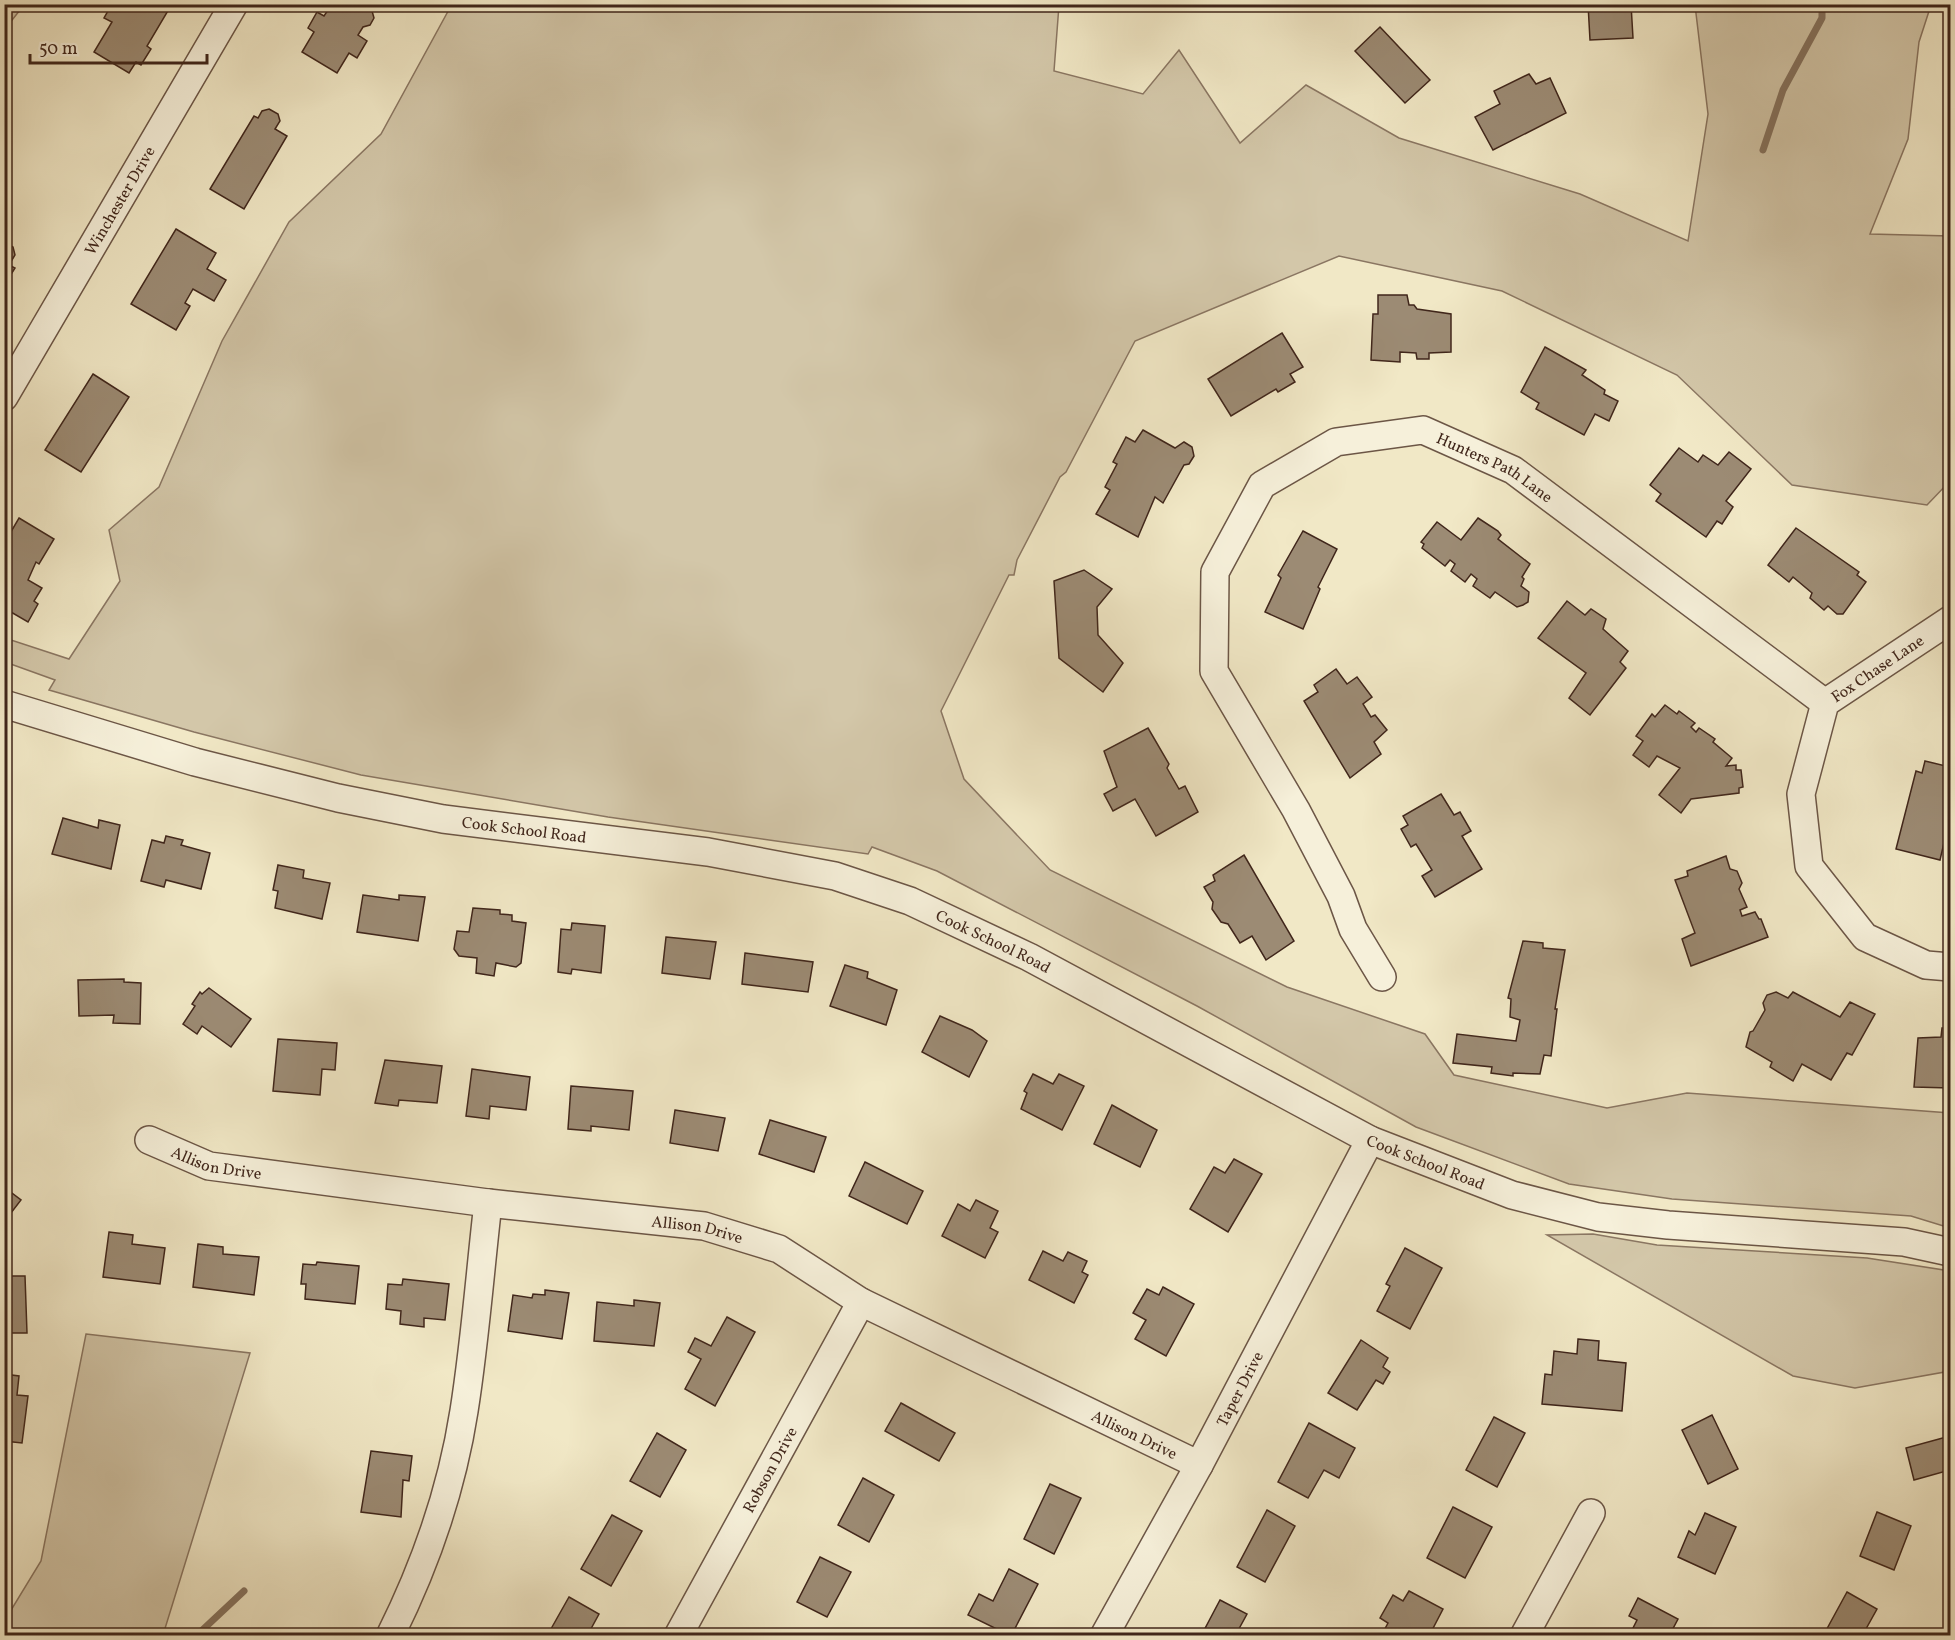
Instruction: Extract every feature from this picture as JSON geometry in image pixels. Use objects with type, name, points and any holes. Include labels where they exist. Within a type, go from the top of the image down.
[{"type":"street","name":"Winchester Drive","points":[[4,397],[234,4]]},
{"type":"street","name":"Hunters Path Lane","points":[[1382,977],[1353,929],[1341,896],[1296,810],[1214,671],[1215,572],[1262,485],[1336,442],[1423,430],[1513,470],[1825,703]]},
{"type":"street","name":"Fox Chase Lane","points":[[1950,620],[1825,703],[1801,794],[1809,866],[1865,937],[1926,965],[1950,967]]},
{"type":"street","name":"Cook School Road","points":[[4,704],[195,762],[338,798],[443,819],[708,852],[835,876],[910,901],[1029,957],[1370,1140],[1512,1195],[1598,1217],[1668,1225],[1904,1242],[1950,1252]]},
{"type":"street","name":"Allison Drive","points":[[149,1140],[210,1166],[488,1203],[704,1226],[779,1249],[861,1302],[1199,1465]]},
{"type":"street","name":"Taper Drive","points":[[1104,1635],[1199,1465],[1370,1140]]},
{"type":"street","points":[[390,1635],[410,1596],[450,1476],[464,1412],[488,1203]]},
{"type":"street","name":"Robson Drive","points":[[678,1635],[861,1302]]},
{"type":"street","points":[[1524,1635],[1591,1513]]},
{"type":"shaded area","points":[[452,4],[1059,5],[1054,71],[1143,94],[1179,50],[1240,143],[1306,85],[1399,138],[1580,194],[1688,241],[1708,114],[1695,5],[1931,5],[1919,42],[1908,139],[1870,234],[1950,236],[1950,481],[1927,505],[1792,485],[1677,375],[1502,291],[1339,256],[1135,341],[1066,472],[1060,477],[1017,560],[1014,575],[1009,575],[941,711],[964,779],[1050,870],[1287,987],[1425,1034],[1454,1075],[1607,1108],[1687,1093],[1950,1113],[1950,1228],[1911,1216],[1672,1199],[1569,1184],[1416,1127],[1197,1006],[937,871],[872,847],[868,854],[608,817],[361,775],[194,732],[49,690],[55,680],[5,662],[5,638],[69,659],[120,581],[109,530],[159,487],[222,341],[289,222],[381,134]]},
{"type":"shaded area","points":[[4,5],[24,5],[5,29]]},
{"type":"shaded area","points":[[1593,1234],[1657,1245],[1867,1258],[1950,1271],[1950,1371],[1855,1388],[1793,1376],[1547,1235]]},
{"type":"shaded area","points":[[86,1334],[250,1353],[163,1635],[5,1635],[5,1620],[41,1561]]},
{"type":"building","points":[[112,4],[162,4],[169,9],[147,46],[151,49],[141,65],[136,62],[129,73],[94,52],[112,22],[104,18]]},
{"type":"building","points":[[328,4],[377,4],[372,11],[374,18],[370,25],[363,27],[358,35],[367,41],[357,58],[349,53],[337,73],[302,52],[314,32],[308,28],[317,12],[324,16],[330,7]]},
{"type":"building","points":[[1588,4],[1631,4],[1633,38],[1590,40]]},
{"type":"building","points":[[1380,27],[1430,80],[1405,103],[1355,51]]},
{"type":"building","points":[[1529,74],[1536,84],[1550,78],[1566,113],[1493,150],[1475,117],[1500,104],[1494,91]]},
{"type":"building","points":[[269,109],[278,114],[280,121],[275,129],[287,136],[244,209],[210,189],[254,116],[258,118],[262,111]]},
{"type":"building","points":[[176,229],[216,253],[207,269],[226,280],[214,301],[193,289],[185,303],[190,306],[176,330],[131,304]]},
{"type":"building","points":[[4,242],[13,247],[15,255],[9,265],[15,268],[10,276],[7,274],[4,277]]},
{"type":"building","points":[[1378,295],[1407,295],[1409,305],[1414,305],[1417,309],[1451,314],[1451,352],[1429,353],[1429,359],[1417,359],[1416,353],[1400,352],[1400,362],[1371,360],[1373,314],[1378,314]]},
{"type":"building","points":[[1282,333],[1303,367],[1290,374],[1295,382],[1278,392],[1276,389],[1231,416],[1208,379]]},
{"type":"building","points":[[1545,347],[1586,370],[1582,375],[1605,390],[1604,394],[1618,401],[1609,421],[1595,414],[1584,435],[1536,409],[1539,403],[1521,392]]},
{"type":"building","points":[[93,374],[129,397],[81,472],[45,450]]},
{"type":"building","points":[[1143,430],[1175,448],[1184,442],[1192,447],[1194,456],[1189,464],[1184,465],[1163,503],[1155,497],[1138,537],[1096,514],[1110,490],[1105,487],[1117,464],[1113,462],[1126,437],[1135,442]]},
{"type":"building","points":[[1679,448],[1698,462],[1703,455],[1718,465],[1729,452],[1751,469],[1726,501],[1733,507],[1722,524],[1717,521],[1706,537],[1656,501],[1661,494],[1650,485]]},
{"type":"building","points":[[19,518],[54,539],[39,564],[36,562],[28,580],[42,588],[34,601],[38,604],[28,622],[4,608],[4,548],[7,544],[5,542]]},
{"type":"building","points":[[1478,518],[1498,531],[1501,535],[1498,539],[1530,564],[1522,577],[1524,579],[1521,586],[1529,592],[1528,602],[1523,605],[1517,607],[1495,592],[1490,598],[1473,586],[1477,579],[1471,574],[1465,582],[1451,571],[1455,564],[1450,560],[1445,566],[1422,548],[1424,544],[1421,542],[1437,522],[1461,540]]},
{"type":"building","points":[[1796,528],[1859,572],[1857,575],[1866,582],[1843,614],[1837,614],[1828,606],[1824,610],[1810,598],[1812,593],[1793,577],[1789,582],[1768,565]]},
{"type":"building","points":[[1303,531],[1337,549],[1318,587],[1320,589],[1303,629],[1265,612],[1281,578],[1278,575]]},
{"type":"building","points":[[1084,570],[1112,589],[1097,607],[1098,635],[1123,663],[1103,692],[1059,658],[1054,581]]},
{"type":"building","points":[[1567,601],[1585,615],[1591,609],[1606,619],[1603,629],[1628,651],[1620,662],[1626,668],[1590,715],[1569,698],[1586,673],[1538,638]]},
{"type":"building","points":[[1336,669],[1347,684],[1357,677],[1372,697],[1363,704],[1371,717],[1375,715],[1387,730],[1374,742],[1381,754],[1350,778],[1304,701],[1318,692],[1314,685]]},
{"type":"building","points":[[1665,705],[1677,714],[1679,711],[1695,723],[1691,727],[1696,732],[1699,728],[1715,739],[1713,742],[1732,758],[1726,766],[1736,765],[1736,770],[1741,770],[1743,787],[1739,788],[1739,793],[1691,799],[1681,813],[1659,795],[1680,768],[1657,756],[1649,767],[1633,755],[1643,741],[1636,736],[1652,714],[1655,717]]},
{"type":"building","points":[[1148,728],[1169,764],[1167,768],[1179,789],[1185,786],[1198,812],[1156,836],[1135,799],[1113,811],[1104,794],[1117,787],[1104,751]]},
{"type":"building","points":[[1925,761],[1950,767],[1950,817],[1940,860],[1896,849],[1916,771],[1922,773]]},
{"type":"building","points":[[1441,794],[1454,815],[1460,812],[1471,831],[1462,836],[1482,869],[1435,897],[1422,876],[1432,870],[1416,844],[1411,847],[1401,829],[1408,825],[1403,816]]},
{"type":"building","points":[[63,818],[98,828],[99,820],[120,825],[111,869],[52,854]]},
{"type":"building","points":[[166,836],[183,840],[181,845],[210,853],[201,889],[166,880],[164,887],[141,881],[152,840],[164,843]]},
{"type":"building","points":[[1244,855],[1294,941],[1266,960],[1252,936],[1240,943],[1228,924],[1221,922],[1212,909],[1213,902],[1204,887],[1215,881],[1213,875]]},
{"type":"building","points":[[1726,856],[1730,869],[1737,871],[1742,883],[1739,889],[1747,907],[1740,910],[1742,916],[1755,912],[1761,919],[1768,937],[1691,966],[1682,939],[1695,933],[1675,880],[1688,876],[1687,871]]},
{"type":"building","points":[[278,865],[304,870],[303,878],[330,883],[322,919],[275,908],[278,891],[273,890]]},
{"type":"building","points":[[363,895],[399,900],[399,895],[425,897],[418,941],[357,932]]},
{"type":"building","points":[[473,908],[500,910],[500,914],[512,915],[512,921],[526,923],[521,963],[516,967],[496,963],[494,976],[476,973],[477,958],[459,956],[454,949],[457,931],[469,932]]},
{"type":"building","points":[[572,923],[605,926],[601,973],[572,969],[571,974],[558,972],[561,929],[571,930]]},
{"type":"building","points":[[666,937],[716,942],[710,979],[662,973]]},
{"type":"building","points":[[1523,941],[1543,943],[1543,948],[1565,950],[1555,1009],[1557,1009],[1551,1056],[1544,1055],[1540,1074],[1513,1073],[1513,1076],[1491,1073],[1492,1067],[1453,1063],[1457,1034],[1516,1041],[1520,1020],[1510,1017],[1511,999],[1508,998]]},
{"type":"building","points":[[745,953],[813,962],[808,992],[742,984]]},
{"type":"building","points":[[845,965],[868,972],[867,978],[897,990],[886,1025],[830,1006]]},
{"type":"building","points":[[124,979],[124,982],[141,983],[140,1024],[113,1023],[114,1015],[79,1016],[78,980]]},
{"type":"building","points":[[209,988],[251,1019],[231,1047],[202,1026],[197,1034],[183,1024],[195,1006],[192,1004],[200,992],[202,994]]},
{"type":"building","points":[[1776,992],[1788,998],[1793,992],[1840,1017],[1850,1002],[1875,1014],[1852,1055],[1847,1053],[1831,1080],[1802,1064],[1793,1081],[1770,1067],[1772,1062],[1746,1047],[1750,1032],[1753,1031],[1765,1010],[1763,1003],[1767,995]]},
{"type":"building","points":[[940,1016],[972,1030],[987,1041],[969,1077],[922,1052]]},
{"type":"building","points":[[1942,1028],[1950,1028],[1950,1088],[1914,1087],[1918,1038],[1941,1037]]},
{"type":"building","points":[[278,1039],[337,1043],[335,1070],[322,1069],[320,1095],[273,1091]]},
{"type":"building","points":[[385,1060],[442,1066],[437,1103],[399,1100],[398,1106],[375,1103]]},
{"type":"building","points":[[472,1069],[530,1077],[526,1110],[490,1106],[489,1119],[466,1116]]},
{"type":"building","points":[[1033,1074],[1053,1084],[1059,1074],[1084,1086],[1062,1130],[1021,1109],[1027,1093],[1024,1091]]},
{"type":"building","points":[[571,1086],[633,1091],[629,1130],[591,1126],[591,1131],[568,1129]]},
{"type":"building","points":[[1112,1105],[1157,1130],[1140,1167],[1094,1144]]},
{"type":"building","points":[[675,1110],[725,1118],[718,1151],[670,1143]]},
{"type":"building","points":[[770,1120],[826,1137],[814,1172],[759,1154]]},
{"type":"building","points":[[1234,1159],[1262,1174],[1228,1232],[1190,1209],[1214,1167],[1225,1173]]},
{"type":"building","points":[[865,1162],[923,1191],[907,1224],[849,1196]]},
{"type":"building","points":[[4,1187],[21,1200],[4,1222]]},
{"type":"building","points":[[976,1200],[998,1211],[990,1228],[998,1232],[985,1258],[942,1236],[958,1204],[970,1211]]},
{"type":"building","points":[[109,1232],[133,1235],[132,1244],[165,1248],[160,1284],[103,1277]]},
{"type":"building","points":[[198,1244],[223,1247],[223,1254],[259,1257],[254,1295],[193,1287]]},
{"type":"building","points":[[1405,1248],[1442,1268],[1410,1329],[1377,1311],[1390,1286],[1386,1284]]},
{"type":"building","points":[[1043,1251],[1063,1261],[1068,1252],[1087,1261],[1082,1272],[1088,1275],[1074,1303],[1029,1280]]},
{"type":"building","points":[[317,1262],[359,1266],[355,1304],[305,1299],[306,1284],[301,1284],[303,1264],[316,1265]]},
{"type":"building","points":[[4,1276],[25,1276],[27,1333],[4,1333]]},
{"type":"building","points":[[403,1279],[449,1284],[445,1320],[424,1318],[424,1327],[400,1324],[401,1311],[386,1309],[388,1284],[402,1285]]},
{"type":"building","points":[[1163,1287],[1194,1304],[1166,1356],[1135,1339],[1146,1320],[1133,1313],[1147,1289],[1159,1295]]},
{"type":"building","points":[[545,1290],[569,1293],[562,1339],[508,1331],[513,1295],[532,1298],[533,1294],[545,1295]]},
{"type":"building","points":[[634,1300],[660,1303],[654,1346],[594,1341],[597,1302],[634,1306]]},
{"type":"building","points":[[727,1317],[755,1332],[715,1406],[685,1389],[701,1359],[688,1352],[695,1338],[711,1346]]},
{"type":"building","points":[[1578,1339],[1599,1341],[1598,1360],[1626,1363],[1622,1411],[1542,1404],[1545,1374],[1552,1375],[1554,1351],[1577,1354]]},
{"type":"building","points":[[1361,1340],[1388,1358],[1383,1367],[1390,1372],[1383,1384],[1376,1380],[1357,1410],[1328,1393]]},
{"type":"building","points":[[4,1374],[19,1376],[17,1395],[28,1396],[22,1443],[4,1441]]},
{"type":"building","points":[[901,1403],[955,1433],[939,1461],[885,1431]]},
{"type":"building","points":[[1712,1415],[1738,1469],[1708,1484],[1682,1430]]},
{"type":"building","points":[[1494,1417],[1525,1433],[1497,1487],[1466,1470]]},
{"type":"building","points":[[1309,1423],[1355,1448],[1339,1478],[1324,1470],[1308,1498],[1278,1482]]},
{"type":"building","points":[[657,1433],[686,1450],[660,1497],[630,1481]]},
{"type":"building","points":[[1950,1436],[1950,1470],[1914,1480],[1906,1448]]},
{"type":"building","points":[[371,1451],[412,1456],[409,1481],[403,1480],[401,1517],[361,1512]]},
{"type":"building","points":[[863,1478],[894,1495],[869,1542],[838,1525]]},
{"type":"building","points":[[1050,1484],[1081,1498],[1054,1554],[1024,1539]]},
{"type":"building","points":[[1453,1507],[1492,1527],[1465,1578],[1427,1558]]},
{"type":"building","points":[[1267,1510],[1295,1526],[1265,1582],[1237,1567]]},
{"type":"building","points":[[1877,1512],[1911,1526],[1894,1570],[1860,1556]]},
{"type":"building","points":[[1705,1513],[1736,1527],[1715,1574],[1678,1557],[1689,1531],[1695,1535]]},
{"type":"building","points":[[612,1515],[642,1531],[611,1586],[581,1569]]},
{"type":"building","points":[[820,1557],[851,1572],[827,1617],[797,1602]]},
{"type":"building","points":[[1009,1569],[1038,1584],[1011,1636],[968,1615],[979,1594],[993,1601]]},
{"type":"building","points":[[1409,1591],[1443,1609],[1429,1636],[1381,1636],[1388,1623],[1380,1618],[1393,1595],[1403,1601]]},
{"type":"building","points":[[1847,1592],[1877,1609],[1862,1636],[1823,1636]]},
{"type":"building","points":[[569,1597],[599,1614],[587,1636],[547,1636]]},
{"type":"building","points":[[1638,1598],[1678,1619],[1669,1636],[1629,1636],[1637,1620],[1629,1616]]},
{"type":"building","points":[[1220,1600],[1247,1614],[1235,1636],[1201,1636]]},
{"type":"waterway","points":[[1763,150],[1783,90],[1822,18],[1822,4]]},
{"type":"waterway","points":[[196,1636],[244,1591]]}]
